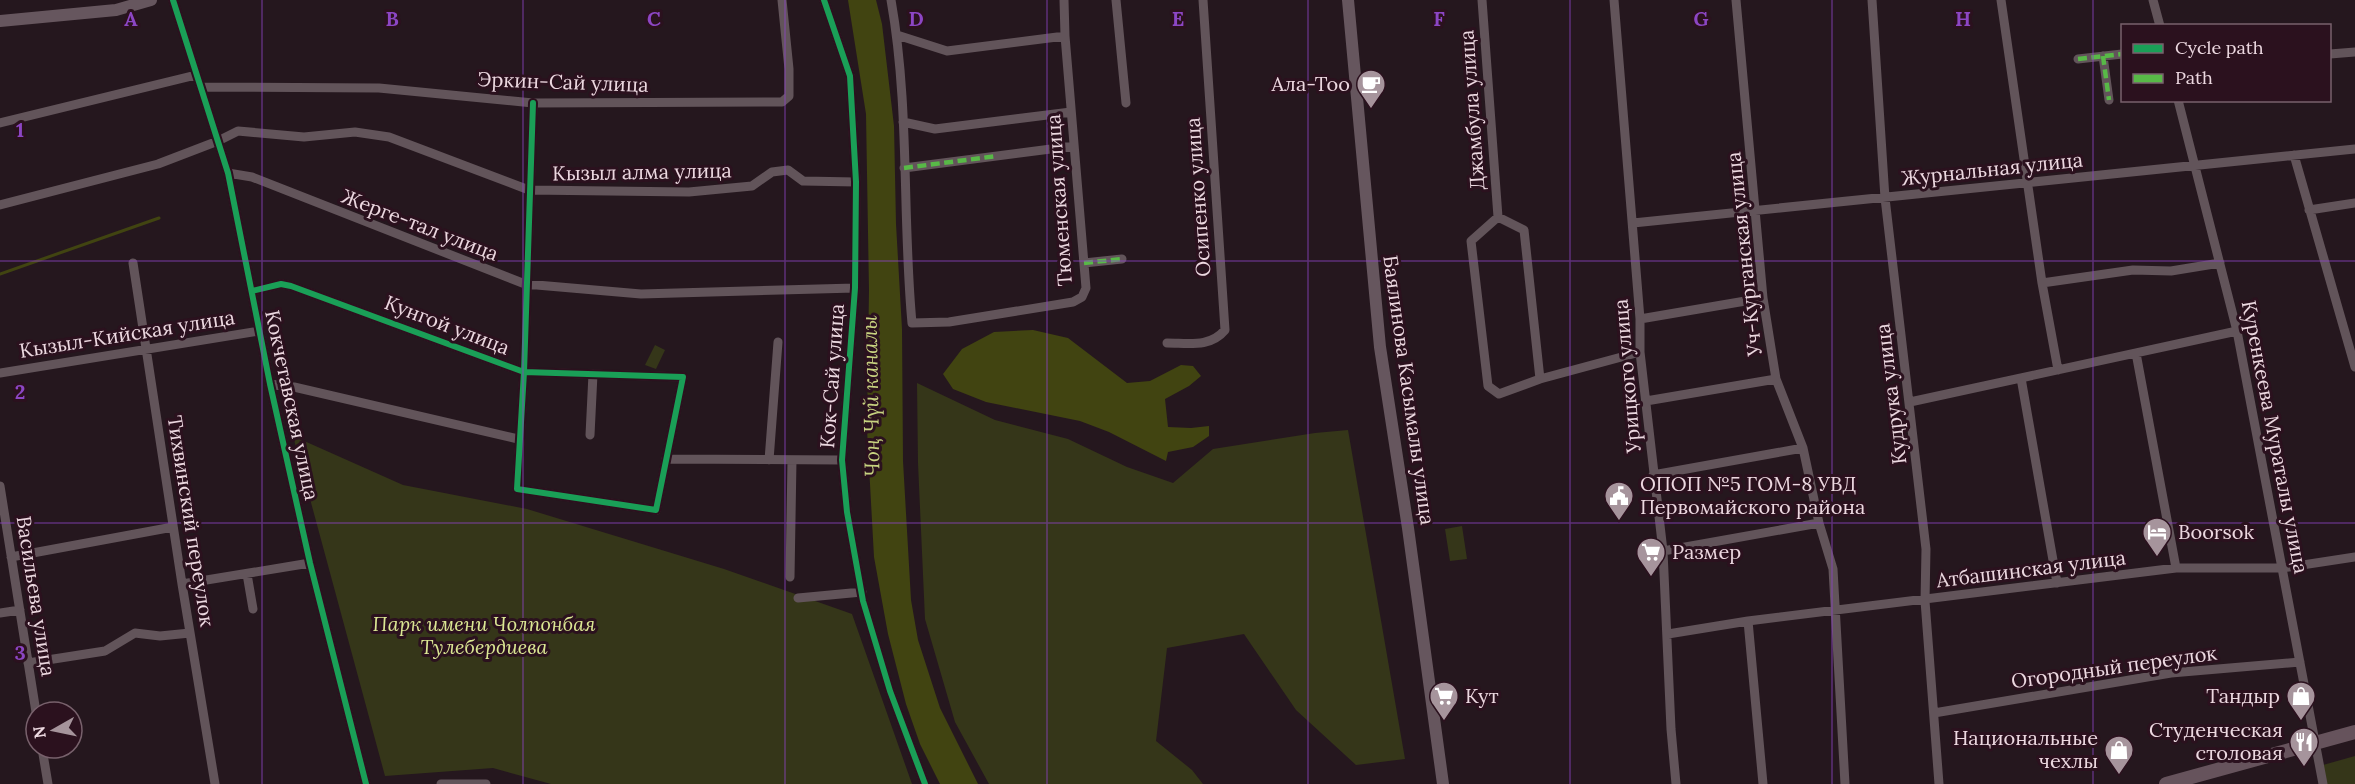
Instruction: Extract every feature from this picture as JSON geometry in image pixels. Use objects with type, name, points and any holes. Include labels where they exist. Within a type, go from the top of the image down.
[{"type":"main road","points":[[0,21],[116,10],[151,0]]},
{"type":"main road","name":"Баялинова Касымалы улица","points":[[1348,0],[1380,347],[1408,528],[1443,784]]},
{"type":"main road","points":[[2166,784],[2207,778],[2355,732]]},
{"type":"street","name":"Кокчетавская улица","points":[[173,0],[228,173],[270,384],[310,563],[366,784]]},
{"type":"street","name":"Эркин-Сай улица","points":[[201,87],[379,88],[533,103],[782,102],[789,96],[789,69],[782,0]]},
{"type":"street","name":"Кок-Сай улица","points":[[824,0],[850,76],[856,182],[855,288],[842,460],[847,512],[862,592],[890,691],[925,784]]},
{"type":"street","points":[[891,0],[897,35],[904,168],[1074,146]]},
{"type":"street","name":"Тюменская улица","points":[[904,168],[912,323],[949,322],[1073,302],[1082,297],[1086,288],[1064,0]]},
{"type":"street","points":[[1116,0],[1126,103]]},
{"type":"street","name":"Осипенко улица","points":[[1167,343],[1209,343],[1225,330],[1203,0]]},
{"type":"street","name":"Джамбула улица","points":[[1482,0],[1498,217]]},
{"type":"street","name":"Урицкого улица","points":[[1614,0],[1633,223],[1640,352],[1663,551],[1671,729],[1676,784]]},
{"type":"street","name":"Уч-Курганская улица","points":[[1736,0],[1763,298],[1776,379],[1803,448],[1819,523],[1833,569],[1845,784]]},
{"type":"street","name":"Кудрука улица","points":[[1872,0],[1885,198],[1926,549],[1925,601],[1939,784]]},
{"type":"street","points":[[2001,0],[2042,283],[2058,370]]},
{"type":"street","points":[[2153,0],[2159,24]]},
{"type":"street","points":[[897,35],[947,51],[1065,36]]},
{"type":"street","points":[[2331,54],[2355,52]]},
{"type":"street","points":[[2078,59],[2121,54]]},
{"type":"street","points":[[2103,56],[2109,100]]},
{"type":"street","points":[[0,123],[196,75]]},
{"type":"street","name":"Куренкеева Мураталы улица","points":[[2178,102],[2237,331],[2323,784]]},
{"type":"street","points":[[270,384],[294,387],[518,439],[524,372],[525,284],[533,103]]},
{"type":"street","points":[[903,122],[935,129],[1071,112]]},
{"type":"street","name":"Кызыл алма улица","points":[[0,205],[158,164],[238,131],[304,138],[355,132],[389,137],[529,190],[689,192],[752,186],[772,172],[788,170],[803,181],[856,182]]},
{"type":"street","name":"Журнальная улица","points":[[1633,223],[2355,149]]},
{"type":"street","points":[[2294,155],[2355,367]]},
{"type":"street","name":"Жерге-тал улица","points":[[228,173],[252,177],[525,284],[641,294],[855,288]]},
{"type":"street","points":[[2309,210],[2355,203]]},
{"type":"street","points":[[1540,379],[1524,230],[1498,217],[1471,241],[1488,386],[1499,394],[1540,379],[1640,352]]},
{"type":"street","points":[[1084,263],[1122,259]]},
{"type":"street","name":"Тихвинский переулок","points":[[133,263],[215,784]]},
{"type":"street","points":[[2042,283],[2133,270],[2171,271],[2220,263]]},
{"type":"street","name":"Кунгой улица","points":[[252,291],[281,284],[291,286],[524,372],[683,377],[656,510],[517,489],[518,439]]},
{"type":"street","points":[[1640,319],[1763,298]]},
{"type":"street","name":"Кызыл-Кийская улица","points":[[0,373],[259,331]]},
{"type":"street","points":[[1910,402],[2237,331]]},
{"type":"street","points":[[769,460],[778,342]]},
{"type":"street","points":[[2136,353],[2176,568]]},
{"type":"street","points":[[590,435],[593,374]]},
{"type":"street","points":[[2021,378],[2057,583]]},
{"type":"street","points":[[1646,400],[1776,379]]},
{"type":"street","points":[[1653,475],[1803,448]]},
{"type":"street","points":[[666,459],[842,460]]},
{"type":"street","points":[[790,577],[792,460]]},
{"type":"street","name":"Васильева улица","points":[[0,486],[34,700]]},
{"type":"street","points":[[1663,551],[1819,523]]},
{"type":"street","points":[[11,557],[173,527]]},
{"type":"street","name":"Атбашинская улица","points":[[1668,634],[1748,621],[1925,601],[2176,568],[2283,568],[2355,557]]},
{"type":"street","points":[[182,584],[310,563]]},
{"type":"street","points":[[247,574],[253,609]]},
{"type":"street","points":[[798,598],[862,592]]},
{"type":"street","points":[[0,613],[20,610]]},
{"type":"street","points":[[1748,621],[1763,784]]},
{"type":"street","points":[[28,663],[105,651],[135,633],[160,636],[190,633]]},
{"type":"street","name":"Огородный переулок","points":[[1934,713],[2171,673],[2300,662]]},
{"type":"street","points":[[44,760],[48,784]]},
{"type":"street","points":[[441,784],[454,782],[486,784]]},
{"type":"green space","points":[[655,345],[665,350],[656,369],[645,365]]},
{"type":"green space","points":[[917,383],[995,420],[1068,439],[1127,467],[1173,483],[1213,449],[1348,430],[1405,759],[1356,765],[1296,710],[1244,634],[1167,648],[1156,741],[1192,770],[1203,784],[989,784],[955,722],[925,619]]},
{"type":"green space","name":"Парк имени Чолпонбая Тулебердиева","points":[[293,436],[403,485],[527,509],[724,569],[852,614],[912,784],[551,784],[493,768],[385,776]]},
{"type":"green space","points":[[1462,526],[1467,559],[1450,561],[1445,529]]},
{"type":"green space","points":[[2355,756],[2355,784],[2327,784],[2323,765]]},
{"type":"water","name":"Чоң Чүй каналы","points":[[848,0],[876,0],[882,24],[894,126],[896,224],[902,329],[903,461],[911,600],[918,640],[940,708],[978,784],[940,784],[920,744],[906,704],[888,634],[874,557],[867,429],[869,290],[866,114]]},
{"type":"water","points":[[1033,330],[1068,338],[1127,383],[1150,381],[1181,365],[1193,366],[1201,376],[1189,386],[1165,399],[1168,427],[1209,426],[1209,436],[1193,447],[1168,452],[1166,461],[1109,432],[1080,421],[986,402],[953,389],[943,374],[962,349],[994,332]]},
{"type":"waterway","points":[[0,274],[159,218]]},
{"type":"marked path","points":[[2078,59],[2121,54]]},
{"type":"marked path","points":[[2103,56],[2109,100]]},
{"type":"marked path","points":[[904,168],[997,156]]},
{"type":"marked path","points":[[1084,263],[1122,259]]},
{"type":"cycle path","points":[[173,0],[228,173],[270,384],[310,563],[366,784]]},
{"type":"cycle path","points":[[824,0],[850,76],[856,182],[855,288],[842,460],[847,512],[863,601],[890,691],[925,784]]},
{"type":"cycle path","points":[[252,291],[281,284],[291,286],[524,372],[683,377],[656,510],[517,489],[524,372],[533,103]]},
{"type":"place","name":"Ала-Тоо","points":[[1371,110]]},
{"type":"place","name":"ОПОП №5 ГОМ-8 УВД Первомайского района","points":[[1619,522]]},
{"type":"place","name":"Boorsok","points":[[2157,558]]},
{"type":"place","name":"Размер","points":[[1651,578]]},
{"type":"place","name":"Кут","points":[[1444,722]]},
{"type":"place","name":"Тандыр","points":[[2301,722]]},
{"type":"place","name":"Студенческая столовая","points":[[2304,768]]},
{"type":"place","name":"Национальные чехлы","points":[[2119,776]]}]
